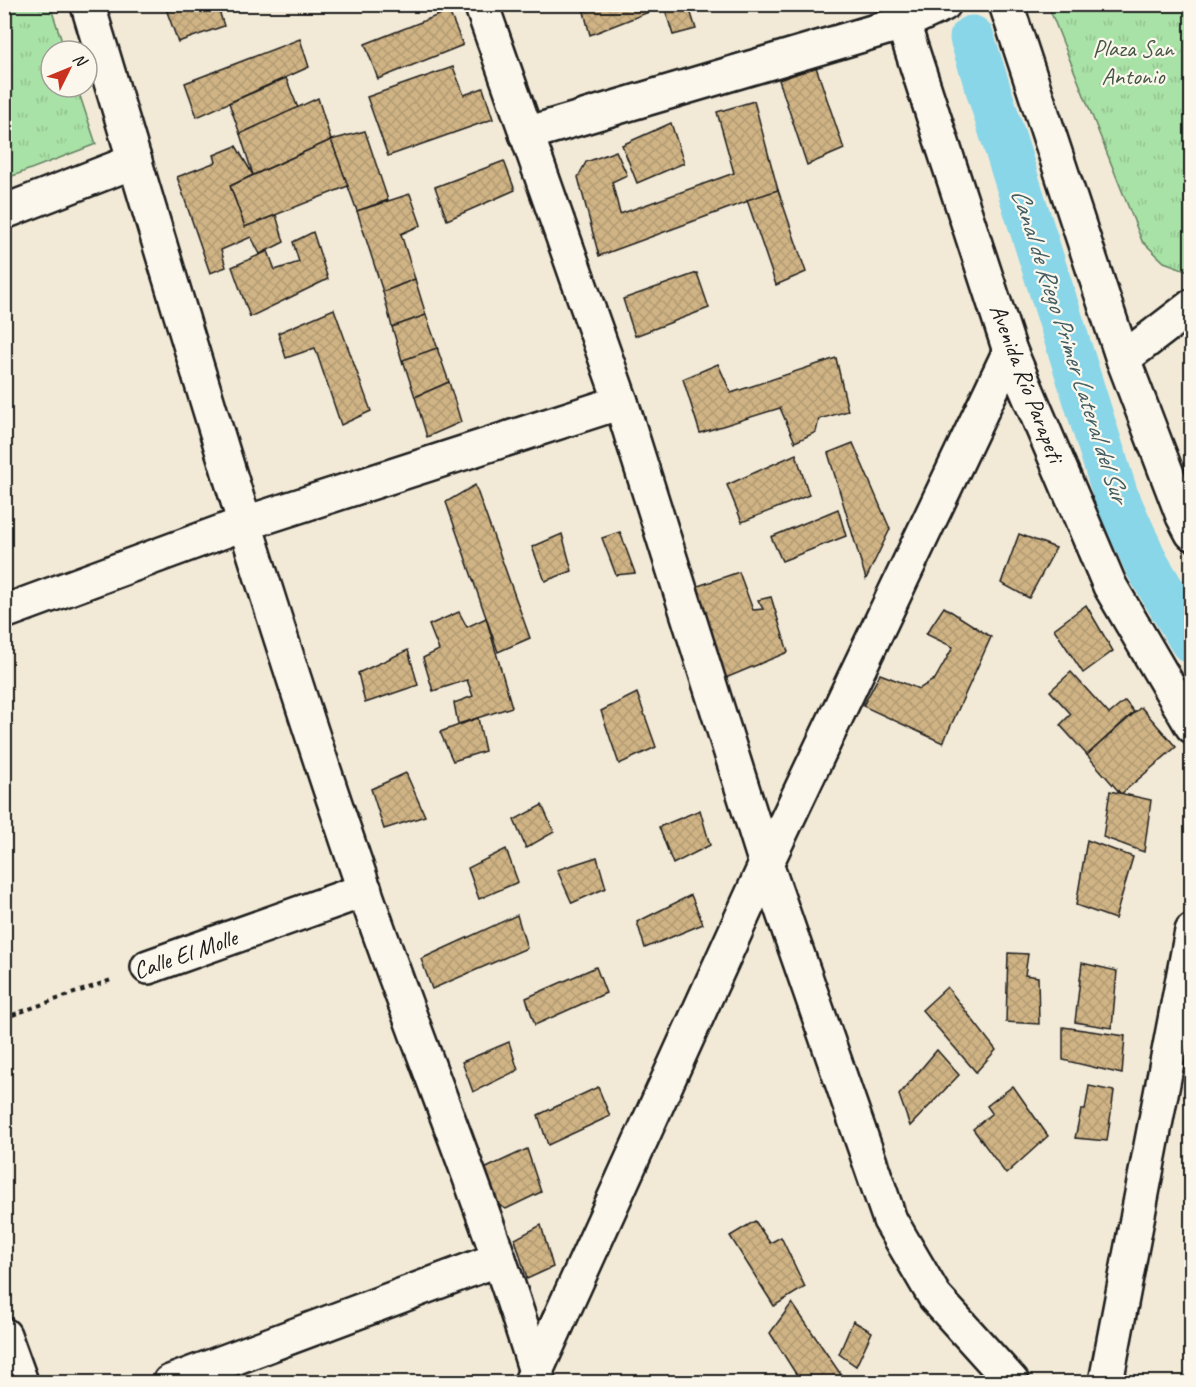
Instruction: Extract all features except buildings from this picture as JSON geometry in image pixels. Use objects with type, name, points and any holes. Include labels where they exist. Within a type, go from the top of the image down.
[{"type":"street","points":[[481,4],[621,402],[766,864],[890,1220],[934,1297],[1012,1383]]},
{"type":"street","points":[[526,134],[903,23],[944,4]]},
{"type":"street","points":[[1006,4],[1123,359],[1191,533]]},
{"type":"street","points":[[89,6],[243,524],[365,890],[499,1259],[535,1379]]},
{"type":"street","name":"Avenida Río Parapeti","points":[[903,23],[1010,351],[1110,586],[1191,726]]},
{"type":"street","points":[[4,212],[135,161]]},
{"type":"street","points":[[1123,359],[1191,306]]},
{"type":"street","points":[[535,1379],[766,864],[1010,351]]},
{"type":"street","points":[[4,612],[243,524],[621,402]]},
{"type":"street","name":"Calle El Molle","points":[[148,967],[365,890]]},
{"type":"street","points":[[1106,1383],[1191,931]]},
{"type":"street","points":[[170,1383],[499,1259]]},
{"type":"street","points":[[4,1335],[21,1383]]},
{"type":"path","name":"Calle El Molle","points":[[4,1017],[148,967]]},
{"type":"green space","points":[[5,4],[50,5],[61,39],[39,39],[39,99],[81,99],[96,144],[5,179]]},
{"type":"green space","name":"Plaza San Antonio","points":[[1048,5],[1191,5],[1191,272],[1164,262],[1142,241]]},
{"type":"waterway","name":"Canal de Riego Primer Lateral del Sur","points":[[972,38],[1116,496],[1147,565],[1192,641]]}]
